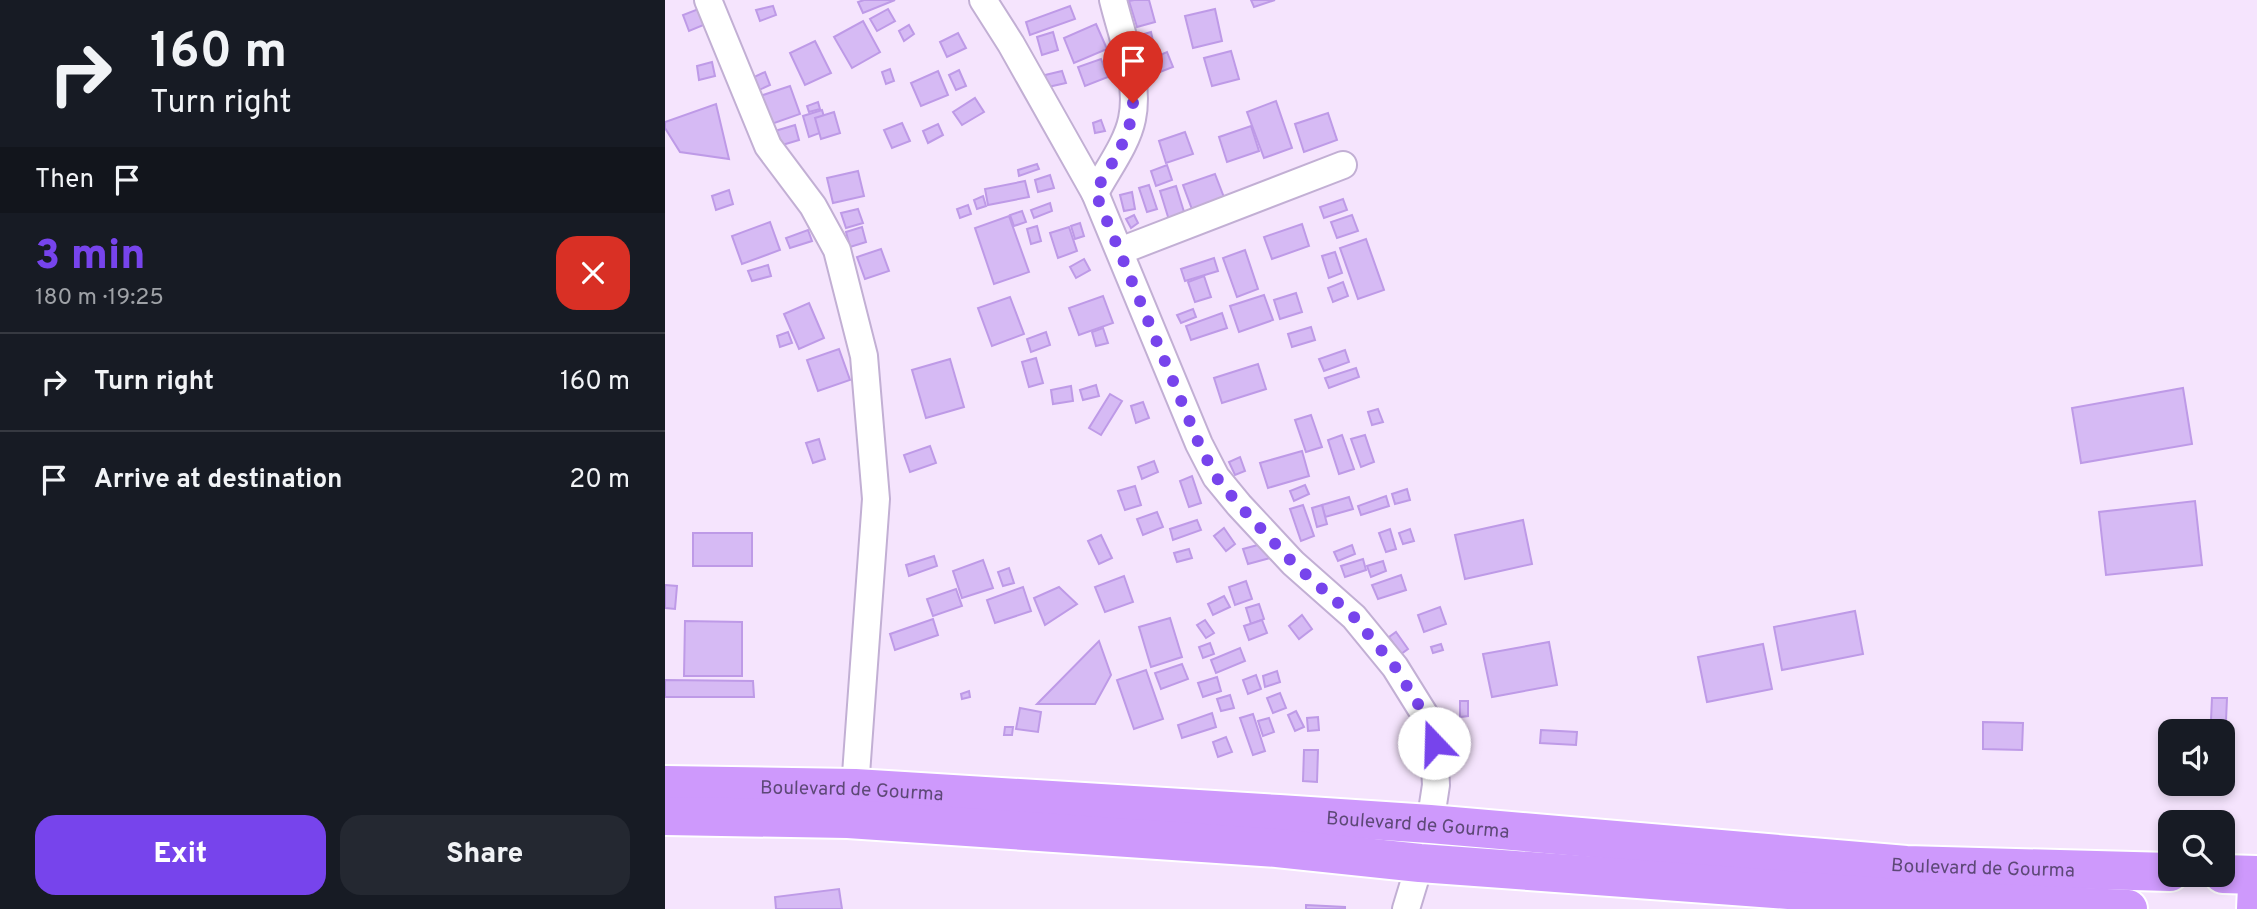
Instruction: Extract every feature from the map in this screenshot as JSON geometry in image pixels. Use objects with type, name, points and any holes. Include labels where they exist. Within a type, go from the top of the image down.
[{"type":"highway","name":"Boulevard de Gourma","points":[[665,785],[855,788],[1430,824],[1906,865],[2158,872]]},
{"type":"highway","name":"Boulevard de Gourma","points":[[665,816],[848,819],[1277,848],[1420,863],[1898,898],[2127,909]]},
{"type":"highway","points":[[1420,863],[1430,824]]},
{"type":"highway","points":[[2235,874],[2257,874]]},
{"type":"highway","points":[[2256,909],[2257,888]]},
{"type":"street","points":[[983,0],[1095,192],[1199,444],[1216,477],[1293,563],[1354,617],[1395,667],[1433,728],[1436,785],[1430,824]]},
{"type":"street","points":[[1095,192],[1132,120],[1133,86],[1113,0]]},
{"type":"street","points":[[712,2],[768,146],[813,206],[837,250],[864,356],[876,499],[855,788]]},
{"type":"street","points":[[1120,251],[1343,165]]},
{"type":"street","points":[[1406,909],[1420,863]]},
{"type":"building","points":[[895,0],[863,13],[858,2]]},
{"type":"building","points":[[1149,0],[1155,22],[1137,27],[1129,1]]},
{"type":"building","points":[[1251,0],[1275,0],[1254,7]]},
{"type":"building","points":[[773,6],[776,15],[760,21],[756,10]]},
{"type":"building","points":[[1070,6],[1075,19],[1030,35],[1026,22]]},
{"type":"building","points":[[701,8],[706,24],[689,31],[683,15]]},
{"type":"building","points":[[888,9],[895,21],[877,31],[870,19]]},
{"type":"building","points":[[1215,9],[1222,41],[1193,48],[1185,16]]},
{"type":"building","points":[[863,21],[880,52],[852,68],[834,37]]},
{"type":"building","points":[[1096,24],[1107,49],[1074,63],[1064,38]]},
{"type":"building","points":[[909,25],[914,34],[904,41],[899,31]]},
{"type":"building","points":[[1053,32],[1058,50],[1042,55],[1037,37]]},
{"type":"building","points":[[1151,32],[1153,41],[1140,46],[1137,36]]},
{"type":"building","points":[[958,33],[966,48],[947,57],[940,42]]},
{"type":"building","points":[[815,41],[831,73],[805,85],[790,53]]},
{"type":"building","points":[[1231,51],[1239,79],[1212,86],[1204,58]]},
{"type":"building","points":[[1167,52],[1173,67],[1160,72],[1153,58]]},
{"type":"building","points":[[1141,55],[1150,78],[1140,82]]},
{"type":"building","points":[[1101,59],[1108,77],[1085,86],[1078,67]]},
{"type":"building","points":[[712,62],[715,76],[699,80],[697,66]]},
{"type":"building","points":[[890,69],[894,81],[886,84],[882,72]]},
{"type":"building","points":[[959,70],[966,86],[956,90],[949,75]]},
{"type":"building","points":[[938,71],[948,95],[921,106],[911,83]]},
{"type":"building","points":[[1062,71],[1066,83],[1048,87],[1045,75]]},
{"type":"building","points":[[765,72],[770,85],[757,91],[752,78]]},
{"type":"building","points":[[790,86],[800,114],[763,127],[754,98]]},
{"type":"building","points":[[975,98],[984,112],[962,125],[953,112]]},
{"type":"building","points":[[1276,101],[1292,148],[1264,158],[1247,112]]},
{"type":"building","points":[[818,102],[820,109],[809,112],[807,106]]},
{"type":"building","points":[[716,104],[729,159],[680,152],[665,128],[665,122]]},
{"type":"building","points":[[822,110],[828,130],[809,137],[803,116]]},
{"type":"building","points":[[834,112],[840,133],[821,139],[815,118]]},
{"type":"building","points":[[1328,113],[1337,140],[1304,152],[1295,124]]},
{"type":"building","points":[[1101,120],[1105,131],[1095,133],[1093,123]]},
{"type":"building","points":[[902,123],[910,141],[892,148],[884,130]]},
{"type":"building","points":[[938,124],[943,135],[928,143],[923,131]]},
{"type":"building","points":[[795,125],[799,140],[779,146],[775,131]]},
{"type":"building","points":[[1251,126],[1259,151],[1227,162],[1219,137]]},
{"type":"building","points":[[1185,132],[1193,154],[1166,163],[1159,141]]},
{"type":"building","points":[[1037,164],[1039,169],[1019,176],[1018,170]]},
{"type":"building","points":[[1167,165],[1172,180],[1156,186],[1151,171]]},
{"type":"building","points":[[858,171],[864,196],[833,203],[827,178]]},
{"type":"building","points":[[1215,174],[1225,200],[1193,212],[1183,185]]},
{"type":"building","points":[[1050,175],[1054,188],[1038,192],[1035,180]]},
{"type":"building","points":[[1025,181],[1029,197],[988,205],[985,189]]},
{"type":"building","points":[[1149,185],[1157,209],[1147,212],[1139,188]]},
{"type":"building","points":[[1176,186],[1185,215],[1169,220],[1160,191]]},
{"type":"building","points":[[729,190],[733,204],[716,210],[712,196]]},
{"type":"building","points":[[1132,192],[1135,209],[1124,211],[1120,195]]},
{"type":"building","points":[[983,196],[986,206],[977,209],[974,200]]},
{"type":"building","points":[[1343,199],[1347,210],[1324,218],[1320,207]]},
{"type":"building","points":[[1050,203],[1052,211],[1034,218],[1031,210]]},
{"type":"building","points":[[968,205],[971,214],[960,218],[957,209]]},
{"type":"building","points":[[858,209],[863,223],[846,228],[841,213]]},
{"type":"building","points":[[1022,211],[1026,222],[1014,226],[1010,215]]},
{"type":"building","points":[[1134,215],[1138,223],[1131,228],[1126,219]]},
{"type":"building","points":[[1352,215],[1358,231],[1337,238],[1331,222]]},
{"type":"building","points":[[1009,216],[1029,272],[994,284],[975,228]]},
{"type":"building","points":[[770,222],[780,250],[742,264],[732,236]]},
{"type":"building","points":[[1080,223],[1084,236],[1075,239],[1071,226]]},
{"type":"building","points":[[1302,224],[1309,246],[1272,259],[1264,237]]},
{"type":"building","points":[[1037,226],[1041,241],[1031,244],[1027,229]]},
{"type":"building","points":[[862,227],[866,242],[850,247],[846,232]]},
{"type":"building","points":[[1069,227],[1077,251],[1058,258],[1050,233]]},
{"type":"building","points":[[808,230],[812,241],[790,248],[786,238]]},
{"type":"building","points":[[1366,239],[1384,290],[1358,299],[1340,248]]},
{"type":"building","points":[[881,249],[889,271],[865,279],[857,257]]},
{"type":"building","points":[[1245,250],[1258,289],[1237,297],[1223,258]]},
{"type":"building","points":[[1335,252],[1342,273],[1329,278],[1322,256]]},
{"type":"building","points":[[1214,258],[1218,271],[1185,281],[1181,269]]},
{"type":"building","points":[[1084,259],[1090,270],[1076,278],[1070,267]]},
{"type":"building","points":[[768,265],[771,276],[752,281],[748,271]]},
{"type":"building","points":[[1204,276],[1211,297],[1195,302],[1188,282]]},
{"type":"building","points":[[1343,282],[1348,296],[1333,302],[1328,288]]},
{"type":"building","points":[[1296,293],[1302,312],[1280,319],[1274,300]]},
{"type":"building","points":[[1264,295],[1273,320],[1239,332],[1230,306]]},
{"type":"building","points":[[1103,296],[1113,323],[1079,335],[1069,308]]},
{"type":"building","points":[[1010,297],[1024,334],[992,346],[978,308]]},
{"type":"building","points":[[809,303],[824,338],[799,349],[784,314]]},
{"type":"building","points":[[1193,309],[1196,317],[1181,323],[1177,315]]},
{"type":"building","points":[[1222,313],[1227,328],[1191,340],[1186,326]]},
{"type":"building","points":[[1311,327],[1315,340],[1292,347],[1288,334]]},
{"type":"building","points":[[1103,328],[1108,343],[1096,346],[1092,332]]},
{"type":"building","points":[[788,332],[792,343],[780,347],[777,336]]},
{"type":"building","points":[[1046,332],[1050,345],[1031,352],[1027,339]]},
{"type":"building","points":[[839,349],[850,380],[818,391],[807,360]]},
{"type":"building","points":[[1345,350],[1349,362],[1324,371],[1319,359]]},
{"type":"building","points":[[1036,358],[1043,383],[1029,387],[1022,362]]},
{"type":"building","points":[[950,359],[964,407],[926,418],[912,370]]},
{"type":"building","points":[[1258,364],[1266,389],[1222,403],[1214,378]]},
{"type":"building","points":[[1356,368],[1359,377],[1329,388],[1325,378]]},
{"type":"building","points":[[1096,385],[1099,396],[1083,400],[1080,390]]},
{"type":"building","points":[[1071,386],[1073,401],[1053,404],[1051,390]]},
{"type":"building","points":[[2183,388],[2192,444],[2081,463],[2072,408]]},
{"type":"building","points":[[1110,394],[1122,401],[1101,435],[1089,428]]},
{"type":"building","points":[[1143,402],[1149,418],[1136,423],[1131,406]]},
{"type":"building","points":[[1378,409],[1383,422],[1372,425],[1368,412]]},
{"type":"building","points":[[1311,415],[1322,447],[1306,452],[1295,420]]},
{"type":"building","points":[[1342,435],[1354,469],[1339,474],[1328,440]]},
{"type":"building","points":[[1365,435],[1374,462],[1361,467],[1351,439]]},
{"type":"building","points":[[819,439],[825,459],[813,463],[806,443]]},
{"type":"building","points":[[930,446],[936,463],[910,472],[904,455]]},
{"type":"building","points":[[1302,451],[1309,476],[1268,488],[1260,463]]},
{"type":"building","points":[[1240,457],[1245,471],[1235,475],[1229,462]]},
{"type":"building","points":[[1154,461],[1158,472],[1142,479],[1138,467]]},
{"type":"building","points":[[1192,476],[1201,503],[1189,507],[1180,481]]},
{"type":"building","points":[[1305,485],[1309,494],[1294,501],[1290,491]]},
{"type":"building","points":[[1135,486],[1141,505],[1125,510],[1118,491]]},
{"type":"building","points":[[1407,489],[1410,500],[1395,504],[1392,494]]},
{"type":"building","points":[[1386,496],[1389,506],[1361,515],[1358,506]]},
{"type":"building","points":[[1349,497],[1353,509],[1325,517],[1322,505]]},
{"type":"building","points":[[2195,501],[2202,565],[2106,575],[2099,512]]},
{"type":"building","points":[[1303,505],[1314,536],[1301,541],[1290,509]]},
{"type":"building","points":[[1322,505],[1327,524],[1317,527],[1312,508]]},
{"type":"building","points":[[1157,512],[1163,527],[1143,535],[1137,519]]},
{"type":"building","points":[[1197,520],[1201,530],[1173,540],[1170,529]]},
{"type":"building","points":[[1523,520],[1532,564],[1465,579],[1455,535]]},
{"type":"building","points":[[1224,528],[1235,544],[1226,551],[1214,536]]},
{"type":"building","points":[[1390,529],[1396,549],[1386,552],[1379,533]]},
{"type":"building","points":[[1410,529],[1414,541],[1403,544],[1399,533]]},
{"type":"building","points":[[693,533],[752,533],[752,566],[693,566]]},
{"type":"building","points":[[1101,535],[1112,558],[1099,564],[1088,541]]},
{"type":"building","points":[[1265,543],[1270,558],[1248,564],[1243,549]]},
{"type":"building","points":[[1352,545],[1355,554],[1338,561],[1334,552]]},
{"type":"building","points":[[1189,549],[1192,558],[1177,562],[1174,553]]},
{"type":"building","points":[[934,556],[937,566],[909,576],[906,565]]},
{"type":"building","points":[[1363,559],[1366,570],[1345,577],[1341,566]]},
{"type":"building","points":[[983,560],[993,588],[962,598],[953,571]]},
{"type":"building","points":[[1383,561],[1386,571],[1371,577],[1367,566]]},
{"type":"building","points":[[1009,568],[1014,583],[1003,586],[998,572]]},
{"type":"building","points":[[1401,575],[1406,590],[1378,599],[1372,585]]},
{"type":"building","points":[[1124,576],[1133,602],[1105,612],[1095,587]]},
{"type":"building","points":[[1246,581],[1252,599],[1235,605],[1229,587]]},
{"type":"building","points":[[665,585],[677,586],[675,609],[665,608]]},
{"type":"building","points":[[1023,587],[1031,611],[995,623],[987,600]]},
{"type":"building","points":[[1059,587],[1077,604],[1045,625],[1034,598]]},
{"type":"building","points":[[956,589],[962,606],[933,616],[927,599]]},
{"type":"building","points":[[1224,596],[1230,607],[1213,615],[1208,604]]},
{"type":"building","points":[[1259,604],[1264,619],[1251,624],[1246,608]]},
{"type":"building","points":[[1440,607],[1446,624],[1424,632],[1418,615]]},
{"type":"building","points":[[1855,611],[1863,654],[1782,670],[1774,627]]},
{"type":"building","points":[[1302,615],[1312,629],[1299,639],[1289,626]]},
{"type":"building","points":[[1170,618],[1182,657],[1151,667],[1139,627]]},
{"type":"building","points":[[933,619],[938,635],[895,650],[890,634]]},
{"type":"building","points":[[1205,620],[1214,633],[1206,638],[1197,625]]},
{"type":"building","points":[[1262,620],[1267,633],[1249,640],[1244,626]]},
{"type":"building","points":[[685,621],[742,622],[742,676],[684,676]]},
{"type":"building","points":[[1396,632],[1408,649],[1401,654],[1389,637]]},
{"type":"building","points":[[1099,641],[1111,675],[1095,704],[1037,704]]},
{"type":"building","points":[[1549,642],[1557,685],[1492,697],[1483,654]]},
{"type":"building","points":[[1210,643],[1214,654],[1203,658],[1199,647]]},
{"type":"building","points":[[1441,644],[1443,650],[1433,653],[1431,647]]},
{"type":"building","points":[[1763,644],[1772,689],[1707,702],[1698,657]]},
{"type":"building","points":[[1240,648],[1245,661],[1216,673],[1211,660]]},
{"type":"building","points":[[1182,664],[1188,679],[1161,689],[1155,673]]},
{"type":"building","points":[[1146,670],[1163,719],[1134,729],[1117,680]]},
{"type":"building","points":[[1277,671],[1280,682],[1265,687],[1263,676]]},
{"type":"building","points":[[1256,675],[1261,689],[1248,694],[1243,680]]},
{"type":"building","points":[[1217,677],[1221,691],[1203,697],[1198,683]]},
{"type":"building","points":[[665,680],[753,681],[754,697],[665,697]]},
{"type":"building","points":[[969,691],[970,697],[962,699],[961,694]]},
{"type":"building","points":[[1280,693],[1286,708],[1273,713],[1267,698]]},
{"type":"building","points":[[1230,695],[1234,708],[1221,711],[1217,699]]},
{"type":"building","points":[[2212,698],[2227,698],[2226,719],[2211,719]]},
{"type":"building","points":[[1460,701],[1468,701],[1468,716],[1460,717]]},
{"type":"building","points":[[1020,708],[1041,712],[1038,732],[1016,729]]},
{"type":"building","points":[[1296,711],[1304,727],[1295,731],[1288,715]]},
{"type":"building","points":[[1212,713],[1216,727],[1182,738],[1178,725]]},
{"type":"building","points":[[1253,714],[1265,751],[1253,755],[1240,718]]},
{"type":"building","points":[[1318,717],[1319,730],[1308,731],[1307,718]]},
{"type":"building","points":[[1269,718],[1274,732],[1263,736],[1258,721]]},
{"type":"building","points":[[1983,722],[2023,723],[2022,750],[1983,749]]},
{"type":"building","points":[[1005,727],[1013,727],[1012,735],[1004,735]]},
{"type":"building","points":[[1541,730],[1577,732],[1576,745],[1540,743]]},
{"type":"building","points":[[1226,737],[1232,752],[1218,757],[1213,742]]},
{"type":"building","points":[[1304,750],[1318,750],[1317,782],[1303,781]]},
{"type":"building","points":[[839,889],[842,909],[776,909],[775,897]]},
{"type":"building","points":[[1306,905],[1345,907],[1345,909],[1306,909]]},
{"type":"route","points":[[1133,103],[1132,120],[1123,142],[1095,192],[1199,444],[1216,477],[1239,505],[1293,563],[1354,617],[1395,667],[1433,728],[1434,743]]}]
